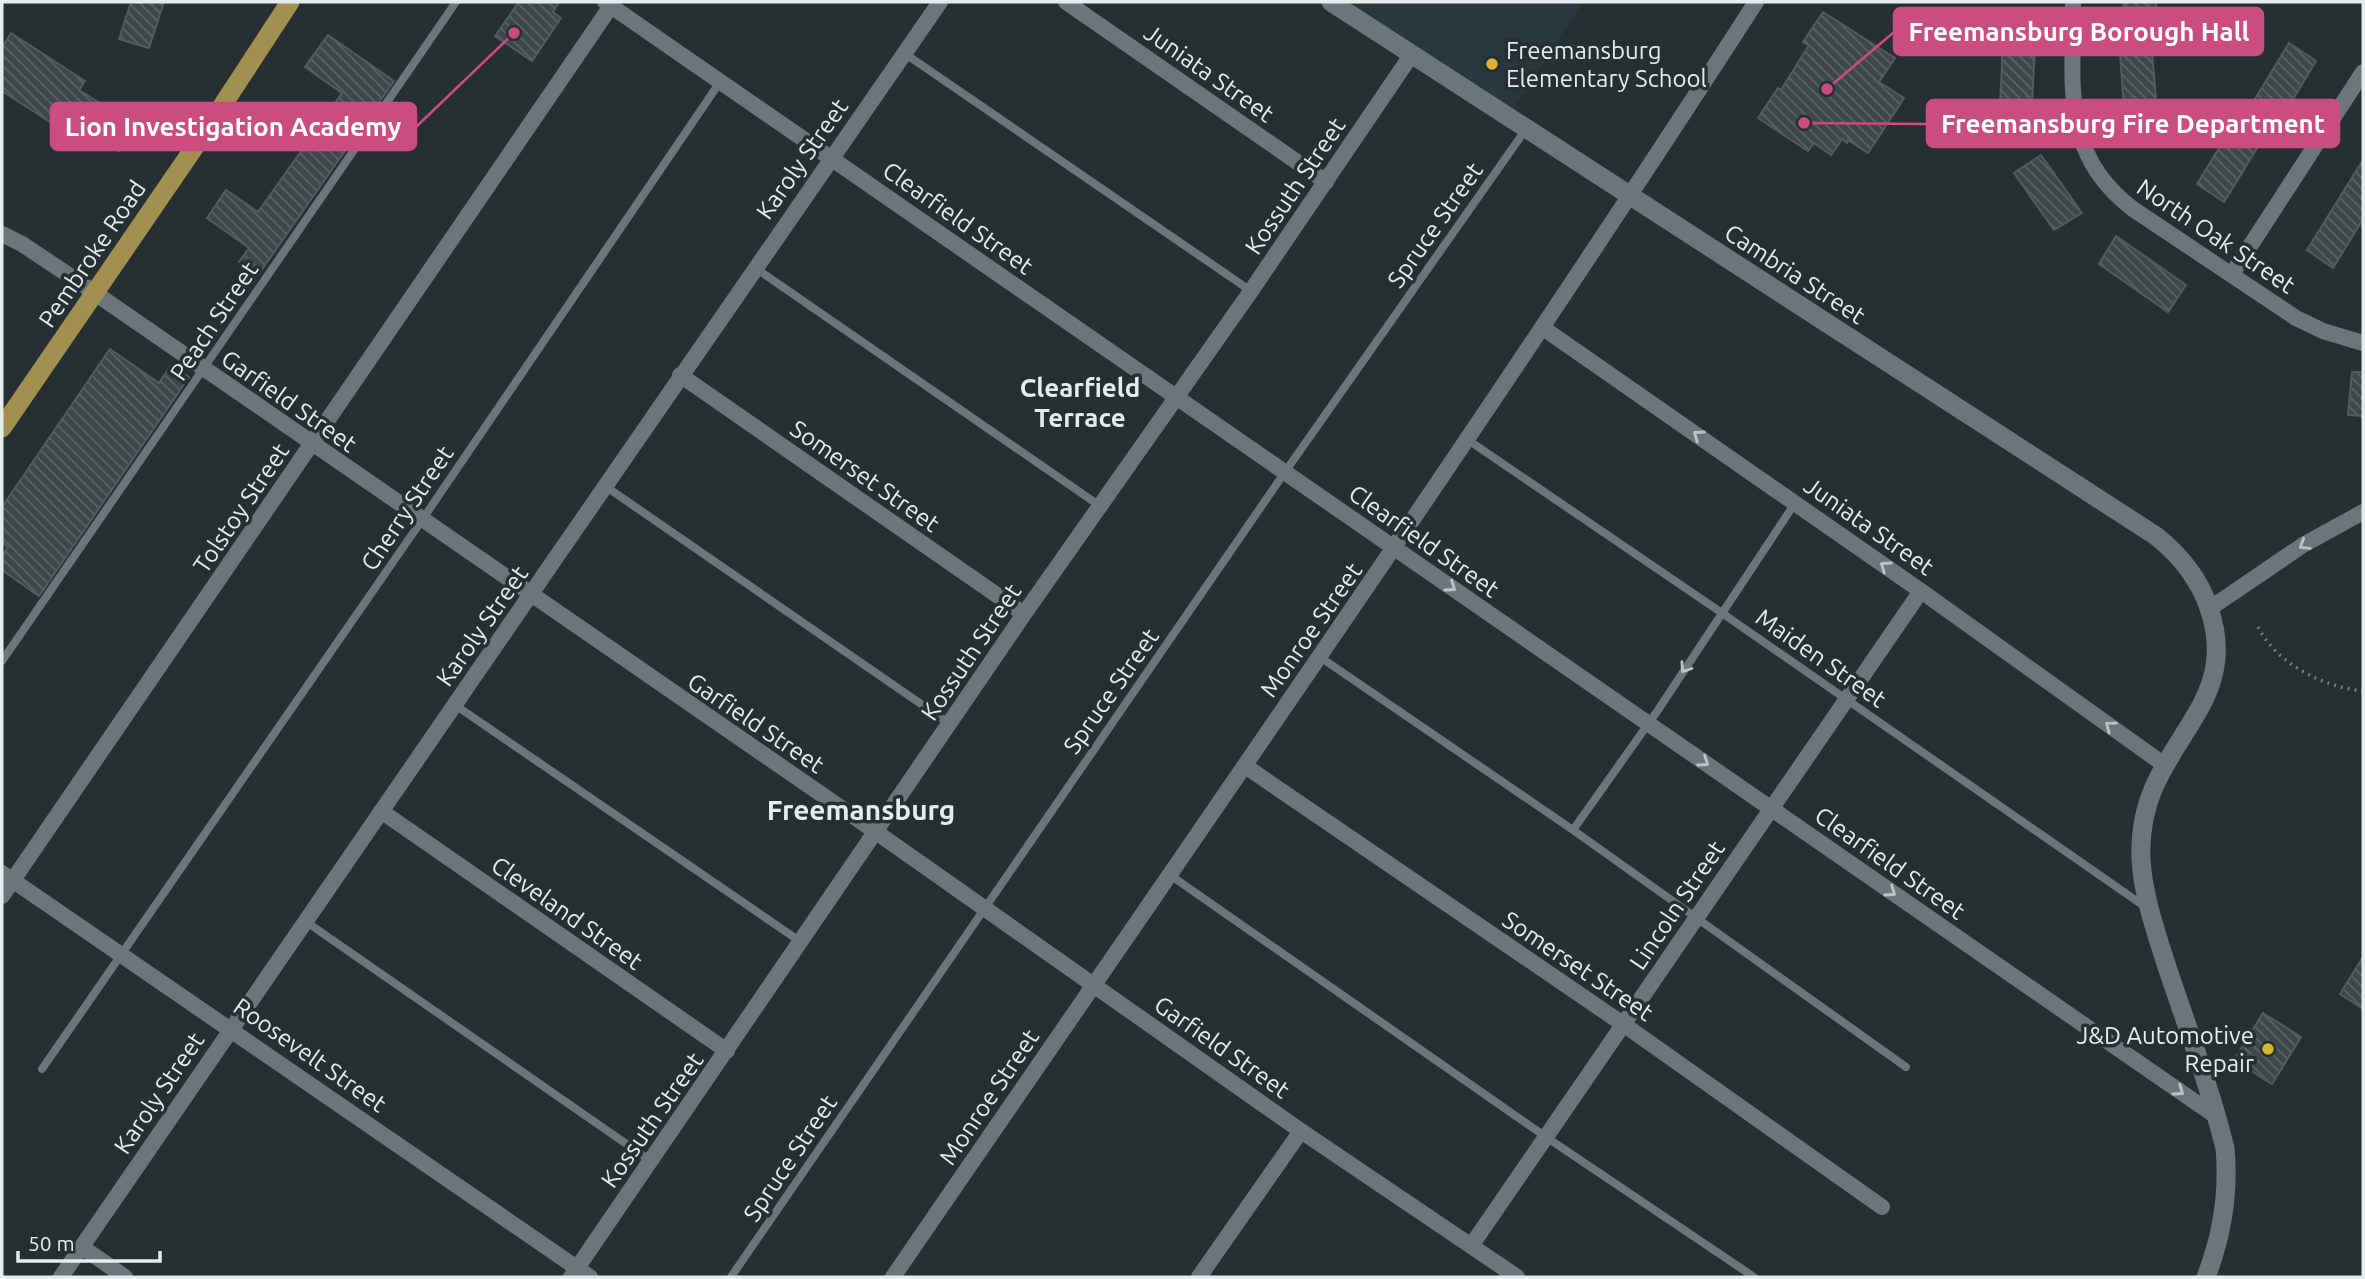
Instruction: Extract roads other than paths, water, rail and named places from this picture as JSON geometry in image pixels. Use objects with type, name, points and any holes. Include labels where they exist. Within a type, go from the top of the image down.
[{"type":"main road","name":"Pembroke Road","points":[[2,428],[290,2]]},
{"type":"street","name":"Karoly Street","points":[[61,1277],[304,921],[531,596],[754,267],[940,2]]},
{"type":"street","name":"Juniata Street","points":[[1066,2],[1326,182]]},
{"type":"street","name":"Cambria Street","points":[[1331,2],[2157,536],[2193,575],[2217,634],[2212,682],[2199,710],[2154,786],[2142,828],[2142,875],[2150,910],[2225,1149],[2227,1189],[2217,1246],[2206,1277]]},
{"type":"street","name":"Monroe Street","points":[[893,1277],[1395,548],[1630,197],[1756,2]]},
{"type":"street","name":"North Oak Street","points":[[2073,2],[2075,121],[2088,160],[2099,176],[2120,200],[2308,325],[2363,343]]},
{"type":"street","name":"Clearfield Street","points":[[608,4],[2217,1117]]},
{"type":"street","name":"Tolstoy Street","points":[[2,896],[7,877],[312,444],[608,4]]},
{"type":"street","name":"Kossuth Street","points":[[579,1274],[651,1161],[1024,614],[1251,291],[1412,54]]},
{"type":"street","points":[[2232,274],[2363,72]]},
{"type":"street","name":"Garfield Street","points":[[2,233],[95,294],[876,832],[1301,1131],[1517,1277]]},
{"type":"street","name":"Juniata Street","points":[[1543,328],[1921,591],[2166,766]]},
{"type":"street","name":"Somerset Street","points":[[680,375],[1024,614]]},
{"type":"street","points":[[2209,609],[2303,545],[2363,512]]},
{"type":"street","name":"Lincoln Street","points":[[1471,1246],[1921,591]]},
{"type":"street","name":"Somerset Street","points":[[1245,766],[1623,1024],[1882,1207]]},
{"type":"street","name":"Cleveland Street","points":[[381,811],[727,1052]]},
{"type":"street","name":"Roosevelt Street","points":[[7,877],[231,1029],[579,1274]]},
{"type":"street","points":[[1199,1277],[1301,1131]]},
{"type":"street","points":[[82,1247],[125,1277]]},
{"type":"lane","name":"Peach Street","points":[[2,661],[456,2]]},
{"type":"lane","points":[[904,53],[1251,291]]},
{"type":"lane","name":"Cherry Street","points":[[42,1069],[422,520],[720,81]]},
{"type":"lane","name":"Spruce Street","points":[[731,1277],[1285,472],[1526,129]]},
{"type":"lane","points":[[754,267],[1100,506]]},
{"type":"lane","name":"Maiden Street","points":[[1468,440],[2150,910]]},
{"type":"lane","points":[[606,486],[950,724]]},
{"type":"lane","points":[[1573,830],[1648,724],[1795,503]]},
{"type":"lane","points":[[1320,657],[1573,830],[1906,1067]]},
{"type":"lane","points":[[455,705],[801,942]]},
{"type":"lane","points":[[1170,875],[1546,1137],[1754,1277]]},
{"type":"lane","points":[[304,921],[651,1161]]},
{"type":"place","name":"Lion Investigation Academy","points":[[514,33]]},
{"type":"place","name":"Freemansburg Elementary School","points":[[1492,64]]},
{"type":"place","name":"Freemansburg Borough Hall","points":[[1827,89]]},
{"type":"place","name":"Freemansburg Fire Department","points":[[1804,123]]},
{"type":"place","name":"J&D Automotive Repair","points":[[2268,1049]]},
{"type":"district","name":"Clearfield Terrace","points":[[1080,402]]},
{"type":"district","name":"Freemansburg","points":[[861,809]]}]
